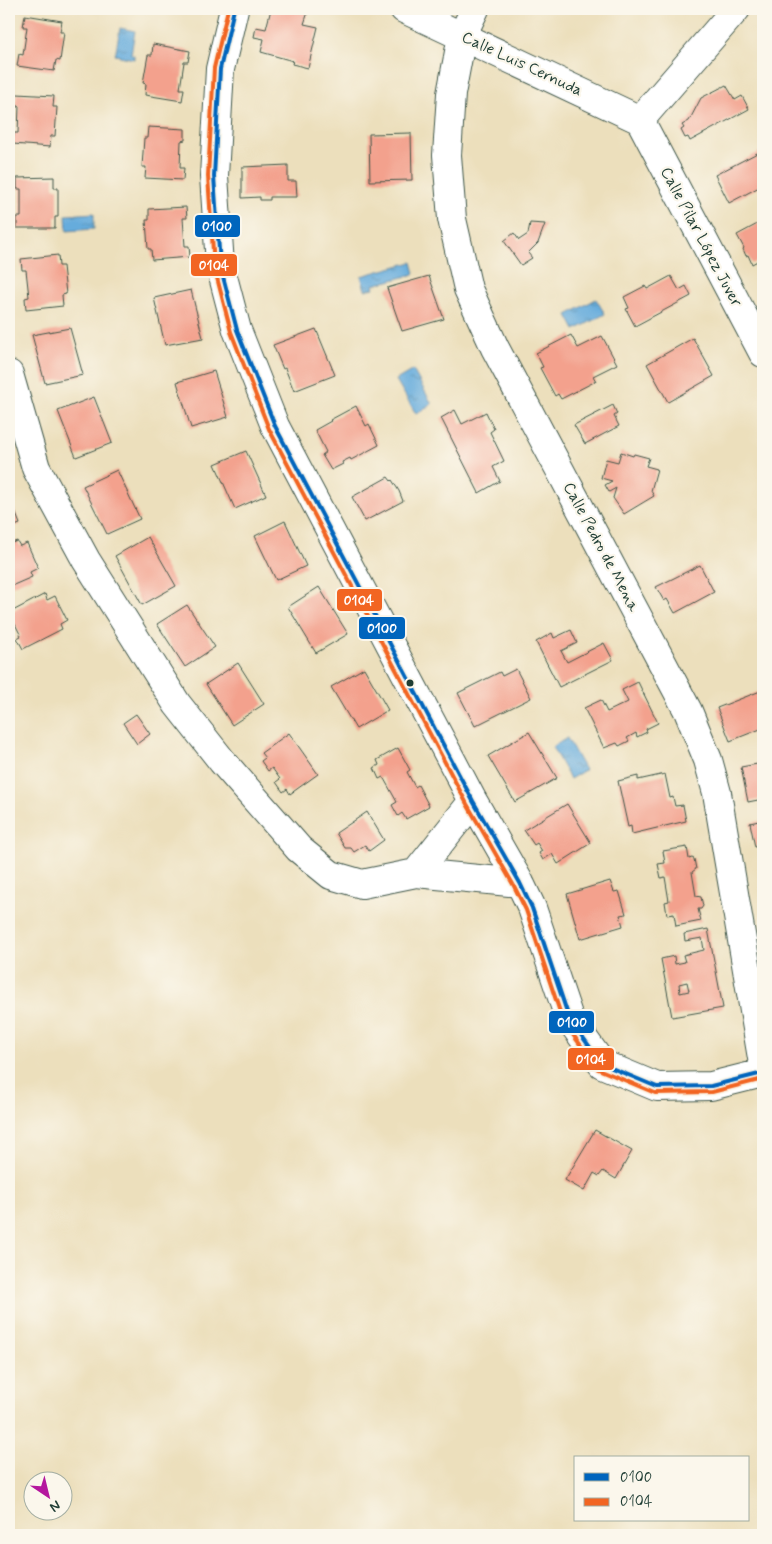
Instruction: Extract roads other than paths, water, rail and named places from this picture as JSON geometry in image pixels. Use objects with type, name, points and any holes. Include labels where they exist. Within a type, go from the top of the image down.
[{"type":"street","points":[[234,9],[220,69],[214,176],[220,266],[237,330],[275,426],[473,801],[520,883],[532,908],[569,1018],[602,1064],[657,1087],[712,1086],[763,1073]]},
{"type":"street","name":"Calle Luis Cernuda","points":[[404,9],[640,120]]},
{"type":"street","name":"Calle Pedro de Mena","points":[[475,9],[462,36],[451,94],[447,155],[452,219],[468,290],[495,348],[688,711],[708,760],[717,792],[763,1064]]},
{"type":"street","points":[[640,120],[736,9]]},
{"type":"street","name":"Calle Pilar López Juver","points":[[640,120],[763,353]]},
{"type":"street","points":[[9,374],[36,468],[86,560],[177,704],[222,761],[299,849],[331,874],[362,884],[416,873],[520,883]]},
{"type":"street","points":[[416,873],[473,801]]},
{"type":"water","points":[[120,28],[135,31],[131,54],[134,55],[134,59],[115,55]]},
{"type":"water","points":[[94,213],[94,229],[67,231],[66,215]]},
{"type":"water","points":[[412,262],[415,274],[373,285],[374,288],[365,290],[361,276]]},
{"type":"water","points":[[596,299],[605,314],[575,330],[567,315]]},
{"type":"water","points":[[413,370],[432,404],[416,414],[396,380]]},
{"type":"water","points":[[567,738],[585,770],[570,779],[552,747]]}]
